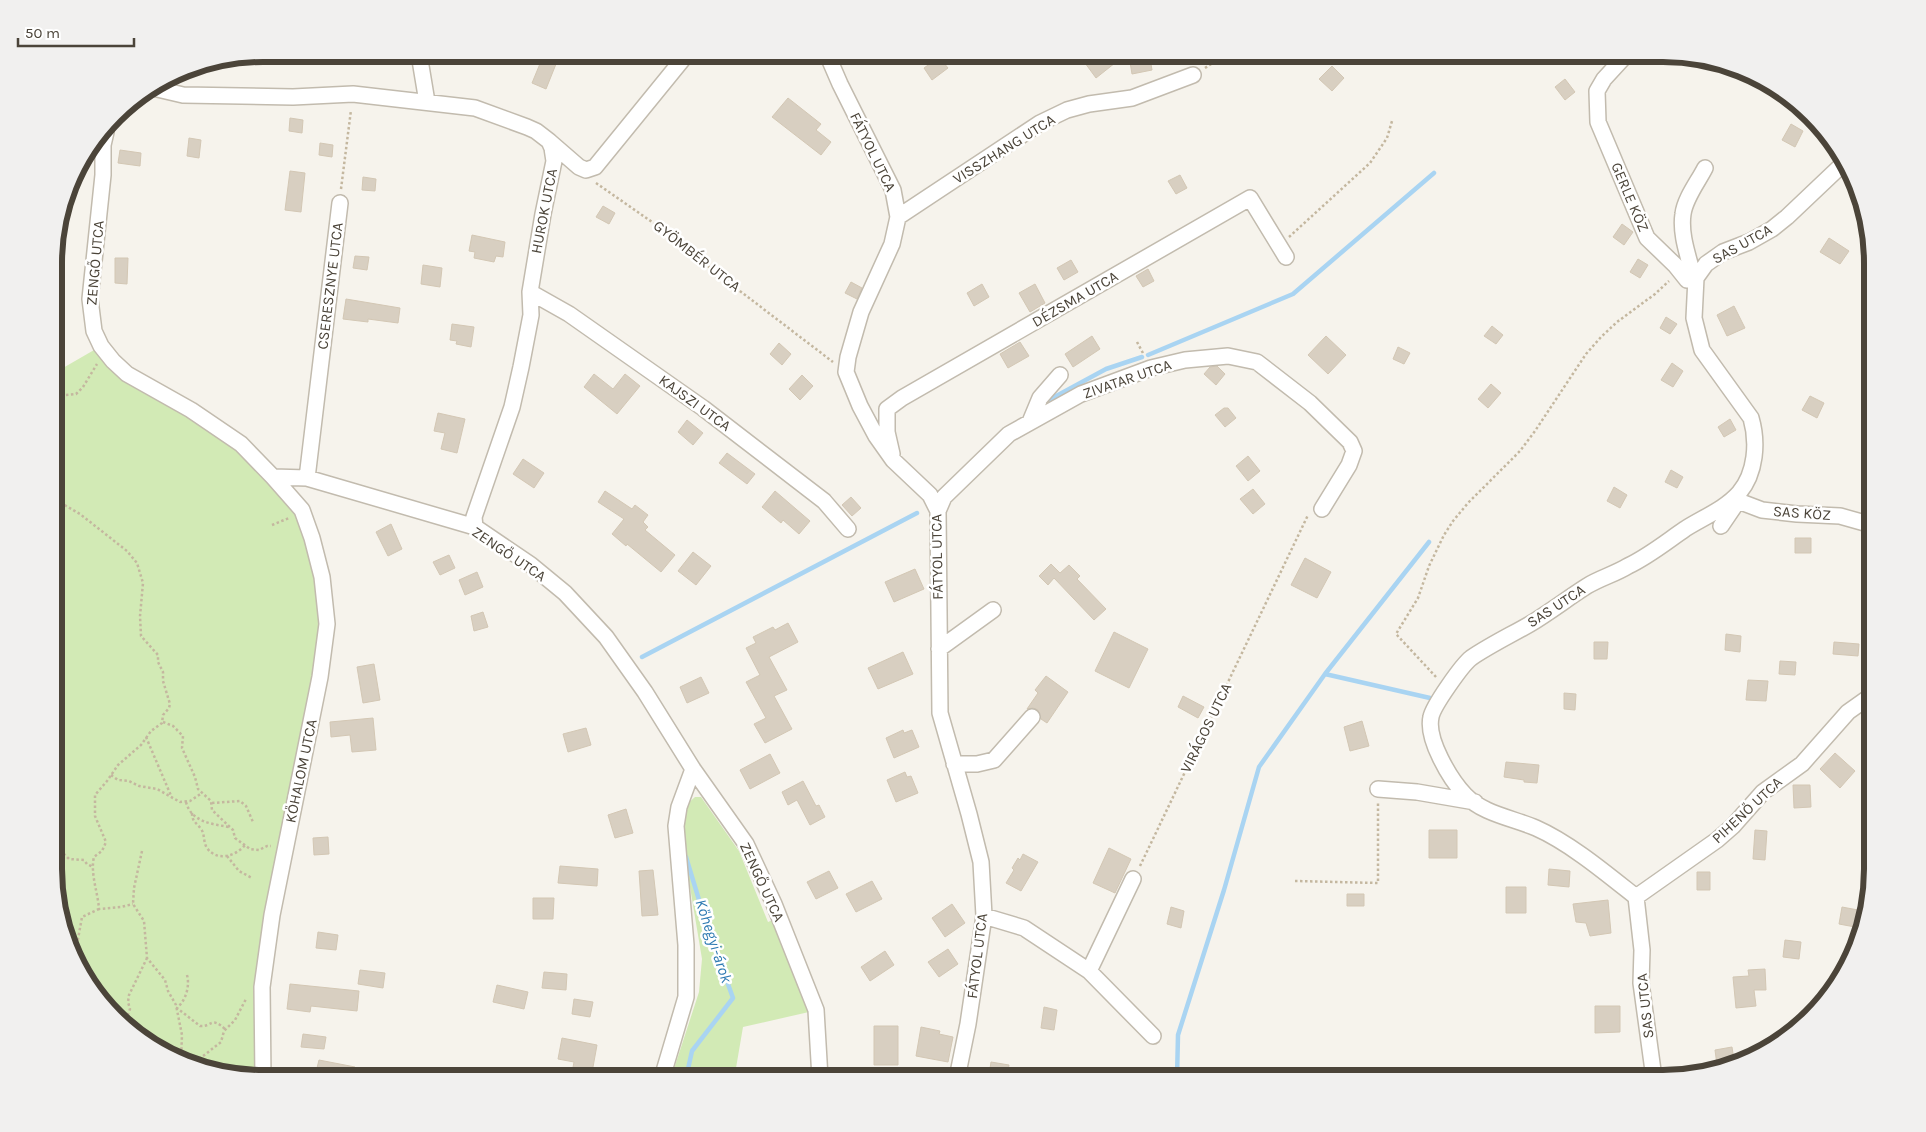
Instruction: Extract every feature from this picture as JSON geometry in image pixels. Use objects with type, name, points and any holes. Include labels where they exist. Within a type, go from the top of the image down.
[{"type":"street","points":[[420,62],[426,102]]},
{"type":"street","points":[[161,90],[183,96],[353,94],[482,110],[536,131],[578,167],[586,170],[599,163],[681,62]]},
{"type":"street","name":"FÁTYOL UTCA","points":[[830,62],[893,190],[898,217],[892,244],[861,312],[848,357],[846,372],[860,406],[876,436],[894,460],[930,495],[938,511],[940,713],[970,814],[981,862],[984,916],[968,1024],[959,1070]]},
{"type":"street","name":"GERLE KÖZ","points":[[1620,62],[1604,79],[1597,92],[1598,122],[1647,238],[1687,280],[1696,278]]},
{"type":"street","name":"VISSZHANG UTCA","points":[[898,217],[1040,123],[1067,110],[1089,104],[1132,98],[1193,75]]},
{"type":"street","name":"HUROK UTCA","points":[[474,527],[474,517],[512,407],[531,314],[530,292],[554,161],[549,142]]},
{"type":"street","name":"ZENGŐ UTCA","points":[[102,144],[103,175],[90,299],[94,331],[101,346],[127,374],[191,410],[241,444],[273,477],[307,478],[474,527],[531,565],[565,592],[606,637],[645,692],[692,769],[746,844],[777,913],[816,1010],[820,1070]]},
{"type":"street","name":"SAS UTCA","points":[[1653,1070],[1641,983],[1642,950],[1636,897],[1562,842],[1537,828],[1488,810],[1466,795],[1451,776],[1430,735],[1431,716],[1453,678],[1470,659],[1531,624],[1588,585],[1628,567],[1658,549],[1686,528],[1735,500],[1752,465],[1755,442],[1753,426],[1751,418],[1702,350],[1694,318],[1696,278],[1706,264],[1723,252],[1749,242],[1772,229],[1839,167]]},
{"type":"street","points":[[1696,278],[1693,275],[1683,233],[1687,210],[1686,204],[1705,168]]},
{"type":"street","name":"DÉZSMA UTCA","points":[[894,460],[887,432],[887,409],[902,398],[1250,198],[1286,257]]},
{"type":"street","name":"CSERESZNYE UTCA","points":[[307,478],[340,203]]},
{"type":"street","name":"KAJSZI UTCA","points":[[530,292],[569,314],[703,408],[824,501],[848,529]]},
{"type":"street","name":"ZIVATAR UTCA","points":[[938,511],[944,497],[1009,434],[1081,394],[1151,368],[1185,360],[1228,356],[1257,362],[1298,393],[1350,442],[1354,452],[1349,465],[1316,510]]},
{"type":"street","points":[[1030,422],[1040,398],[1060,375]]},
{"type":"street","name":"KŐHALOM UTCA","points":[[263,1070],[262,987],[272,915],[301,778],[320,677],[327,624],[322,577],[312,538],[302,510],[273,477]]},
{"type":"street","points":[[1721,526],[1735,500]]},
{"type":"street","name":"SAS KÖZ","points":[[1735,500],[1762,510],[1840,516],[1863,522]]},
{"type":"street","points":[[939,650],[993,610]]},
{"type":"street","name":"PIHENŐ UTCA","points":[[1636,897],[1717,840],[1733,826],[1763,792],[1802,764],[1848,712],[1863,701]]},
{"type":"street","points":[[954,764],[977,764],[994,760],[1032,717]]},
{"type":"street","points":[[664,1070],[686,997],[686,945],[676,826],[679,806],[692,769]]},
{"type":"street","points":[[1378,789],[1417,792],[1475,802]]},
{"type":"street","points":[[1089,972],[1134,879]]},
{"type":"street","points":[[984,916],[1024,928],[1089,972],[1153,1036]]},
{"type":"path","points":[[1193,75],[1216,62]]},
{"type":"path","name":"CSERESZNYE UTCA","points":[[340,203],[353,94]]},
{"type":"path","points":[[1277,243],[1285,240],[1296,231],[1370,163],[1387,138],[1392,121]]},
{"type":"path","name":"GYÖMBÉR UTCA","points":[[586,170],[594,181],[669,233],[715,272],[846,372]]},
{"type":"path","points":[[1448,687],[1396,634],[1399,626],[1418,598],[1429,566],[1444,535],[1468,503],[1520,452],[1591,349],[1617,322],[1655,294],[1679,271]]},
{"type":"path","points":[[62,396],[74,395],[81,390],[97,364],[101,346]]},
{"type":"path","points":[[62,504],[80,514],[127,551],[137,563],[143,583],[140,633],[151,649],[158,655],[158,662],[164,672],[163,681],[170,702],[169,708],[163,715],[162,722],[151,730],[141,744],[118,765],[95,795],[95,816],[106,842],[103,849],[94,859],[92,866],[95,874],[94,885],[99,909]]},
{"type":"path","name":"VIRÁGOS UTCA","points":[[1134,879],[1316,510]]},
{"type":"path","points":[[162,722],[173,726],[183,736],[182,748],[195,777],[198,789],[209,798],[212,803],[212,810],[233,830],[235,838],[255,850],[266,846],[285,848]]},
{"type":"path","points":[[146,737],[173,799]]},
{"type":"path","points":[[112,775],[118,780],[157,789],[180,802],[186,802],[202,793]]},
{"type":"path","points":[[1295,881],[1378,883],[1378,789]]},
{"type":"path","points":[[212,803],[240,801],[246,806],[253,822]]},
{"type":"path","points":[[186,802],[188,809],[192,813],[209,824],[229,827]]},
{"type":"path","points":[[192,813],[193,822],[202,830],[208,849],[216,854],[227,856],[236,853],[245,845]]},
{"type":"path","points":[[142,851],[132,904],[144,924],[147,958],[165,980],[168,991],[177,1008],[182,1035],[181,1052]]},
{"type":"path","points":[[62,855],[71,860],[94,859]]},
{"type":"path","points":[[227,856],[239,871],[252,878]]},
{"type":"path","points":[[88,859],[87,864],[92,866]]},
{"type":"path","points":[[77,943],[82,916],[99,909],[132,904]]},
{"type":"path","points":[[127,1017],[130,1009],[129,995],[147,958]]},
{"type":"path","points":[[177,1008],[188,988],[187,975]]},
{"type":"path","points":[[199,1059],[220,1043],[225,1030],[235,1020],[251,993],[262,987]]},
{"type":"path","points":[[177,1008],[200,1026],[212,1022],[217,1023],[225,1030]]},
{"type":"green space","points":[[101,346],[113,361],[210,424],[302,510],[327,624],[272,915],[263,1070],[225,1066],[199,1059],[163,1043],[141,1028],[121,1011],[96,980],[83,957],[69,920],[62,868],[62,369]]},
{"type":"green space","points":[[695,797],[701,797],[739,851],[768,922],[775,919],[809,1012],[743,1027],[735,1070],[674,1070],[699,992],[702,959],[680,827],[686,805]]},
{"type":"building","points":[[541,62],[557,62],[546,89],[532,83]]},
{"type":"building","points":[[932,62],[943,62],[948,68],[932,80],[924,68]]},
{"type":"building","points":[[1114,62],[1115,63],[1096,78],[1085,63]]},
{"type":"building","points":[[1130,62],[1151,62],[1152,70],[1132,74]]},
{"type":"building","points":[[1332,66],[1344,78],[1332,91],[1319,79]]},
{"type":"building","points":[[1565,79],[1575,92],[1565,100],[1555,87]]},
{"type":"building","points":[[788,98],[821,124],[816,130],[831,142],[821,155],[772,117]]},
{"type":"building","points":[[290,118],[303,120],[302,133],[289,131]]},
{"type":"building","points":[[1791,124],[1803,131],[1795,147],[1782,140]]},
{"type":"building","points":[[189,138],[201,140],[199,158],[187,156]]},
{"type":"building","points":[[320,143],[333,145],[332,157],[319,155]]},
{"type":"building","points":[[120,150],[141,153],[140,166],[118,163]]},
{"type":"building","points":[[290,171],[305,173],[301,212],[285,210]]},
{"type":"building","points":[[1180,175],[1187,188],[1176,194],[1168,181]]},
{"type":"building","points":[[363,177],[376,179],[375,191],[362,190]]},
{"type":"building","points":[[603,206],[615,213],[609,224],[596,217]]},
{"type":"building","points":[[1622,224],[1633,232],[1624,245],[1613,237]]},
{"type":"building","points":[[472,235],[505,242],[503,257],[496,256],[494,262],[474,258],[475,252],[469,251]]},
{"type":"building","points":[[1829,238],[1849,251],[1840,264],[1820,252]]},
{"type":"building","points":[[355,256],[369,257],[367,270],[353,268]]},
{"type":"building","points":[[115,258],[128,258],[127,284],[115,283]]},
{"type":"building","points":[[1638,259],[1648,265],[1640,278],[1630,272]]},
{"type":"building","points":[[1071,260],[1078,272],[1064,280],[1057,268]]},
{"type":"building","points":[[423,265],[442,268],[440,287],[421,284]]},
{"type":"building","points":[[1148,269],[1154,281],[1143,287],[1136,276]]},
{"type":"building","points":[[851,282],[862,288],[857,299],[845,293]]},
{"type":"building","points":[[982,284],[989,297],[974,306],[967,293]]},
{"type":"building","points":[[1035,284],[1045,303],[1030,312],[1019,293]]},
{"type":"building","points":[[346,299],[400,308],[398,323],[368,319],[368,322],[343,319]]},
{"type":"building","points":[[1734,306],[1745,328],[1727,336],[1717,315]]},
{"type":"building","points":[[1666,317],[1677,324],[1670,334],[1660,328]]},
{"type":"building","points":[[452,324],[474,327],[471,347],[456,344],[457,341],[450,340]]},
{"type":"building","points":[[1492,326],[1503,335],[1496,344],[1484,336]]},
{"type":"building","points":[[1092,336],[1100,349],[1073,367],[1065,354]]},
{"type":"building","points":[[1326,336],[1346,355],[1328,374],[1308,355]]},
{"type":"building","points":[[1020,342],[1029,356],[1008,368],[1000,354]]},
{"type":"building","points":[[779,343],[791,354],[782,365],[770,354]]},
{"type":"building","points":[[1398,347],[1410,353],[1404,364],[1393,359]]},
{"type":"building","points":[[1672,363],[1683,371],[1673,387],[1661,380]]},
{"type":"building","points":[[1217,366],[1225,374],[1216,385],[1204,374],[1210,367]]},
{"type":"building","points":[[594,374],[613,389],[625,374],[640,386],[617,414],[584,387]]},
{"type":"building","points":[[802,375],[813,386],[800,400],[789,389]]},
{"type":"building","points":[[1491,384],[1501,393],[1488,408],[1478,399]]},
{"type":"building","points":[[1810,396],[1824,403],[1817,418],[1802,410]]},
{"type":"building","points":[[1224,408],[1228,408],[1236,418],[1225,427],[1215,415]]},
{"type":"building","points":[[438,413],[465,419],[457,453],[441,449],[445,433],[434,431]]},
{"type":"building","points":[[1730,419],[1736,430],[1724,437],[1718,427]]},
{"type":"building","points":[[687,420],[703,433],[693,445],[678,432]]},
{"type":"building","points":[[727,453],[755,474],[747,484],[719,463]]},
{"type":"building","points":[[1248,456],[1260,471],[1248,481],[1236,466]]},
{"type":"building","points":[[523,459],[544,473],[534,488],[513,474]]},
{"type":"building","points":[[1671,470],[1683,477],[1677,488],[1665,482]]},
{"type":"building","points":[[1614,487],[1627,495],[1620,508],[1607,501]]},
{"type":"building","points":[[1253,489],[1265,504],[1253,514],[1240,499]]},
{"type":"building","points":[[605,491],[632,509],[635,505],[648,515],[643,522],[648,527],[645,530],[675,555],[661,572],[612,534],[624,519],[598,502]]},
{"type":"building","points":[[775,491],[810,521],[799,534],[783,520],[781,523],[762,507]]},
{"type":"building","points":[[851,497],[861,508],[852,516],[842,505]]},
{"type":"building","points":[[391,524],[402,549],[388,556],[376,532]]},
{"type":"building","points":[[1795,538],[1811,538],[1811,553],[1795,553]]},
{"type":"building","points":[[693,552],[711,566],[696,585],[678,571]]},
{"type":"building","points":[[449,555],[455,568],[440,575],[433,562]]},
{"type":"building","points":[[1305,558],[1331,572],[1317,598],[1291,585]]},
{"type":"building","points":[[1051,564],[1060,573],[1069,565],[1080,576],[1077,579],[1106,609],[1094,620],[1054,578],[1048,585],[1039,576]]},
{"type":"building","points":[[915,569],[924,589],[894,602],[885,582]]},
{"type":"building","points":[[477,572],[483,587],[465,595],[459,580]]},
{"type":"building","points":[[483,612],[488,627],[474,631],[471,616]]},
{"type":"building","points":[[788,623],[798,642],[769,657],[787,690],[774,696],[792,729],[765,743],[754,724],[766,718],[746,682],[760,675],[746,648],[756,643],[753,637],[773,627],[775,630]]},
{"type":"building","points":[[1114,632],[1148,649],[1129,688],[1095,671]]},
{"type":"building","points":[[1726,634],[1741,636],[1740,652],[1725,650]]},
{"type":"building","points":[[1594,642],[1608,642],[1607,659],[1594,659]]},
{"type":"building","points":[[1834,642],[1859,644],[1858,656],[1833,654]]},
{"type":"building","points":[[903,652],[913,674],[878,689],[868,668]]},
{"type":"building","points":[[1780,661],[1796,662],[1795,675],[1779,674]]},
{"type":"building","points":[[374,664],[380,700],[363,703],[357,667]]},
{"type":"building","points":[[1046,676],[1068,692],[1047,723],[1041,719],[1038,710],[1033,708],[1027,709],[1038,693],[1035,690]]},
{"type":"building","points":[[701,677],[709,693],[687,703],[680,687]]},
{"type":"building","points":[[1748,680],[1768,681],[1766,701],[1746,700]]},
{"type":"building","points":[[1564,693],[1576,694],[1575,710],[1564,709]]},
{"type":"building","points":[[1183,696],[1204,707],[1198,718],[1178,707]]},
{"type":"building","points":[[373,718],[376,750],[352,752],[350,735],[331,737],[330,722]]},
{"type":"building","points":[[1362,721],[1369,746],[1350,751],[1344,727]]},
{"type":"building","points":[[586,728],[591,745],[568,752],[563,734]]},
{"type":"building","points":[[903,730],[904,733],[912,730],[919,747],[894,758],[886,738]]},
{"type":"building","points":[[1835,753],[1855,771],[1840,788],[1820,769]]},
{"type":"building","points":[[770,754],[780,773],[750,789],[740,770]]},
{"type":"building","points":[[1506,762],[1539,765],[1537,783],[1504,777]]},
{"type":"building","points":[[905,772],[907,777],[911,776],[918,793],[896,802],[887,780]]},
{"type":"building","points":[[803,781],[816,806],[819,805],[825,817],[810,825],[797,800],[788,805],[782,792]]},
{"type":"building","points":[[1793,785],[1810,785],[1811,807],[1794,808]]},
{"type":"building","points":[[626,809],[633,833],[615,838],[608,815]]},
{"type":"building","points":[[1429,830],[1457,830],[1457,858],[1429,858]]},
{"type":"building","points":[[1755,830],[1767,831],[1765,860],[1753,859]]},
{"type":"building","points":[[328,837],[329,854],[314,855],[313,838]]},
{"type":"building","points":[[1109,848],[1131,859],[1115,893],[1093,883]]},
{"type":"building","points":[[1023,854],[1038,862],[1021,891],[1006,883],[1014,870],[1012,868]]},
{"type":"building","points":[[560,866],[598,869],[597,886],[558,883]]},
{"type":"building","points":[[1549,869],[1570,871],[1569,887],[1548,885]]},
{"type":"building","points":[[653,870],[658,915],[642,916],[639,871]]},
{"type":"building","points":[[829,871],[838,888],[816,899],[807,882]]},
{"type":"building","points":[[1697,872],[1710,872],[1710,890],[1697,890]]},
{"type":"building","points":[[872,881],[882,899],[856,912],[846,894]]},
{"type":"building","points":[[1506,887],[1526,887],[1526,913],[1506,913]]},
{"type":"building","points":[[1347,894],[1364,894],[1364,906],[1347,906]]},
{"type":"building","points":[[533,898],[554,898],[553,919],[533,919]]},
{"type":"building","points":[[1608,900],[1611,933],[1590,936],[1586,923],[1576,922],[1573,904]]},
{"type":"building","points":[[952,904],[965,923],[945,937],[932,918]]},
{"type":"building","points":[[1171,907],[1184,911],[1181,928],[1167,924]]},
{"type":"building","points":[[1842,907],[1858,910],[1855,927],[1839,924]]},
{"type":"building","points":[[318,932],[338,935],[336,950],[316,948]]},
{"type":"building","points":[[1785,940],[1801,942],[1799,959],[1783,957]]},
{"type":"building","points":[[948,949],[958,964],[939,977],[928,962]]},
{"type":"building","points":[[885,951],[894,965],[870,981],[861,967]]},
{"type":"building","points":[[1765,969],[1766,990],[1754,990],[1756,1006],[1736,1008],[1733,977],[1749,976],[1748,970]]},
{"type":"building","points":[[360,970],[385,973],[383,988],[358,984]]},
{"type":"building","points":[[544,972],[567,974],[566,990],[542,988]]},
{"type":"building","points":[[290,984],[359,991],[357,1011],[311,1006],[310,1012],[287,1009]]},
{"type":"building","points":[[497,985],[528,992],[524,1009],[493,1002]]},
{"type":"building","points":[[574,999],[593,1002],[590,1017],[572,1014]]},
{"type":"building","points":[[1595,1006],[1620,1006],[1620,1032],[1595,1033]]},
{"type":"building","points":[[1044,1007],[1057,1010],[1054,1030],[1041,1028]]},
{"type":"building","points":[[874,1026],[898,1026],[898,1065],[874,1065]]},
{"type":"building","points":[[921,1027],[940,1031],[939,1034],[953,1037],[948,1062],[916,1056]]},
{"type":"building","points":[[303,1034],[326,1037],[324,1049],[301,1047]]},
{"type":"building","points":[[562,1038],[597,1045],[592,1070],[572,1070],[574,1062],[558,1059]]},
{"type":"building","points":[[1732,1047],[1733,1056],[1717,1062],[1715,1050]]},
{"type":"building","points":[[319,1060],[355,1067],[354,1070],[316,1070]]},
{"type":"building","points":[[991,1062],[1009,1065],[1008,1070],[990,1070]]},
{"type":"waterway","points":[[1148,355],[1293,294],[1434,173]]},
{"type":"waterway","points":[[1047,401],[1106,369],[1142,357]]},
{"type":"waterway","points":[[642,657],[917,513]]},
{"type":"waterway","points":[[1177,1070],[1178,1035],[1224,890],[1259,767],[1325,674],[1429,542]]},
{"type":"waterway","points":[[1325,674],[1430,698]]},
{"type":"waterway","name":"Kőhegyi-árok","points":[[686,857],[706,923],[733,998],[692,1051],[688,1070]]}]
